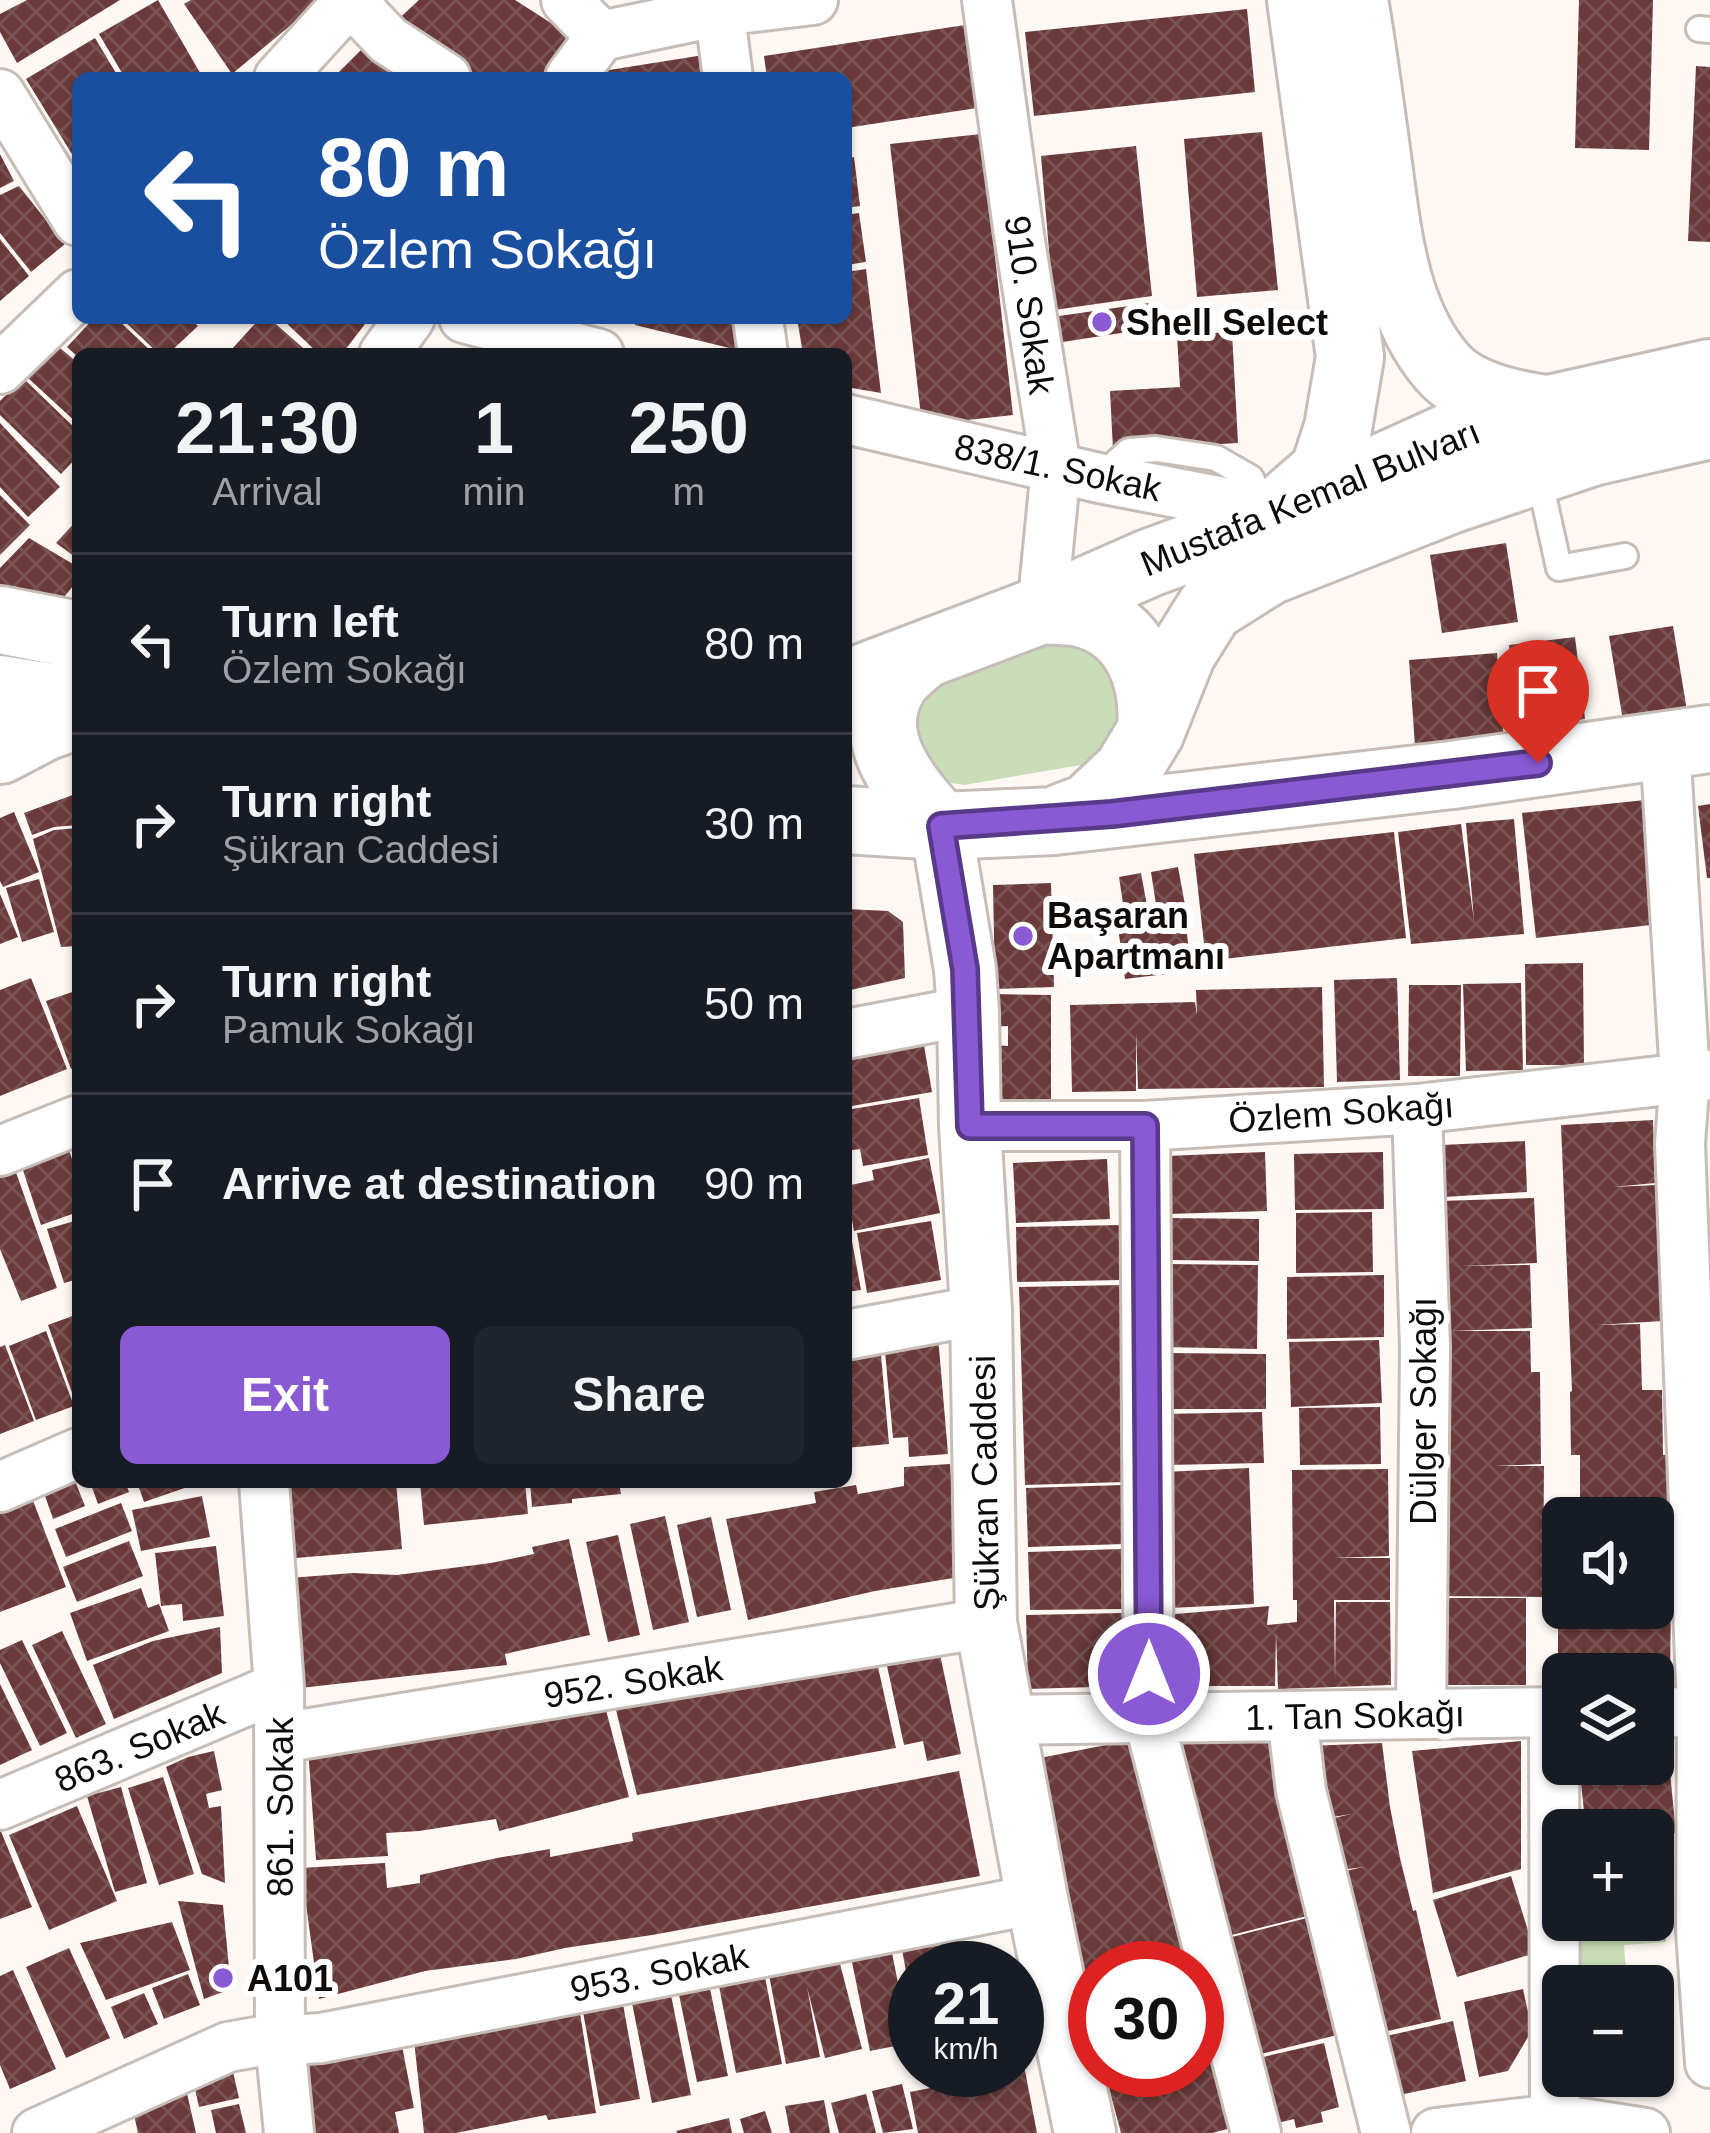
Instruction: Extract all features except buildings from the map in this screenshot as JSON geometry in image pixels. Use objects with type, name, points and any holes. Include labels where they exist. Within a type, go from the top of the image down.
[{"type":"main road","points":[[1301,0],[1350,357],[1370,409],[1396,451],[1433,487],[1467,494]]},
{"type":"main road","points":[[1354,0],[1392,264],[1414,322],[1444,369],[1468,387],[1510,402],[1541,439]]},
{"type":"main road","points":[[1268,519],[1324,471],[1338,428],[1350,357]]},
{"type":"main road","name":"Mustafa Kemal Bulvarı","points":[[1054,820],[1089,807],[1127,771],[1151,731],[1182,653],[1210,608],[1269,571],[1467,494],[1541,439],[1710,373]]},
{"type":"main road","name":"Mustafa Kemal Bulvarı","points":[[852,682],[1268,519],[1474,426],[1592,452],[1710,425]]},
{"type":"main road","points":[[1042,610],[1078,613],[1118,633],[1144,666],[1152,693],[1151,731]]},
{"type":"main road","points":[[0,620],[72,634]]},
{"type":"main road","points":[[921,657],[896,680],[884,704],[882,734],[906,789],[941,826]]},
{"type":"main road","points":[[0,689],[72,700]]},
{"type":"main road","points":[[0,750],[72,717]]},
{"type":"main road","points":[[852,820],[941,826],[1054,820],[1452,776],[1688,742]]},
{"type":"street","points":[[284,72],[350,0],[388,40],[437,72]]},
{"type":"street","points":[[566,0],[601,36]]},
{"type":"street","points":[[574,72],[601,36],[719,6],[813,0]]},
{"type":"street","name":"910. Sokak","points":[[987,0],[1022,259],[1077,473],[1042,610]]},
{"type":"street","points":[[719,6],[727,72]]},
{"type":"street","points":[[0,94],[72,211]]},
{"type":"street","points":[[0,369],[72,300]]},
{"type":"street","points":[[486,324],[576,348]]},
{"type":"street","name":"838/1. Sokak","points":[[852,419],[1077,473],[1244,506],[1268,519]]},
{"type":"street","points":[[1688,742],[1698,1076],[1680,1143],[1706,1711],[1701,1931],[1710,2063]]},
{"type":"street","name":"Şükran Caddesi","points":[[941,826],[968,1012],[981,1310],[986,1623],[1085,2133]]},
{"type":"street","points":[[852,1033],[968,1012]]},
{"type":"street","name":"Özlem Sokağı","points":[[970,1126],[1145,1126],[1417,1109],[1698,1076]]},
{"type":"street","name":"Dülger Sokağı","points":[[1417,1109],[1425,1348],[1421,1713]]},
{"type":"street","points":[[0,1150],[72,1122]]},
{"type":"street","points":[[1145,1126],[1149,1720],[1256,2133]]},
{"type":"street","points":[[852,1335],[981,1310]]},
{"type":"street","points":[[0,1487],[72,1456]]},
{"type":"street","name":"861. Sokak","points":[[264,1488],[279,1687],[280,2041],[289,2133]]},
{"type":"street","name":"952. Sokak","points":[[280,1738],[986,1623]]},
{"type":"street","name":"863. Sokak","points":[[0,1805],[279,1687]]},
{"type":"street","points":[[1674,1712],[1706,1711]]},
{"type":"street","name":"1. Tan Sokağı","points":[[1004,1720],[1542,1712]]},
{"type":"street","points":[[1292,1716],[1301,1791],[1386,2133]]},
{"type":"street","points":[[1551,2126],[1557,1785]]},
{"type":"street","name":"953. Sokak","points":[[37,2133],[229,2047],[321,2038],[1037,1899]]},
{"type":"street","points":[[1436,2133],[1551,2126],[1645,2133]]},
{"type":"lane","points":[[1541,439],[1559,568],[1625,556]]},
{"type":"green space","points":[[1060,641],[1101,657],[1119,677],[1122,707],[1115,748],[1087,764],[964,785],[939,781],[919,756],[913,723],[922,697],[951,677]]},
{"type":"green space","points":[[1574,1941],[1666,1941],[1624,1945],[1625,1965],[1576,1965]]},
{"type":"place","name":"Shell Select","points":[[1102,322]]},
{"type":"place","name":"Başaran Apartmanı","points":[[1023,936]]},
{"type":"place","name":"A101","points":[[223,1978]]},
{"type":"route","points":[[1149,1674],[1145,1126],[970,1126],[965,969],[941,826],[1112,814],[1538,763]]}]
